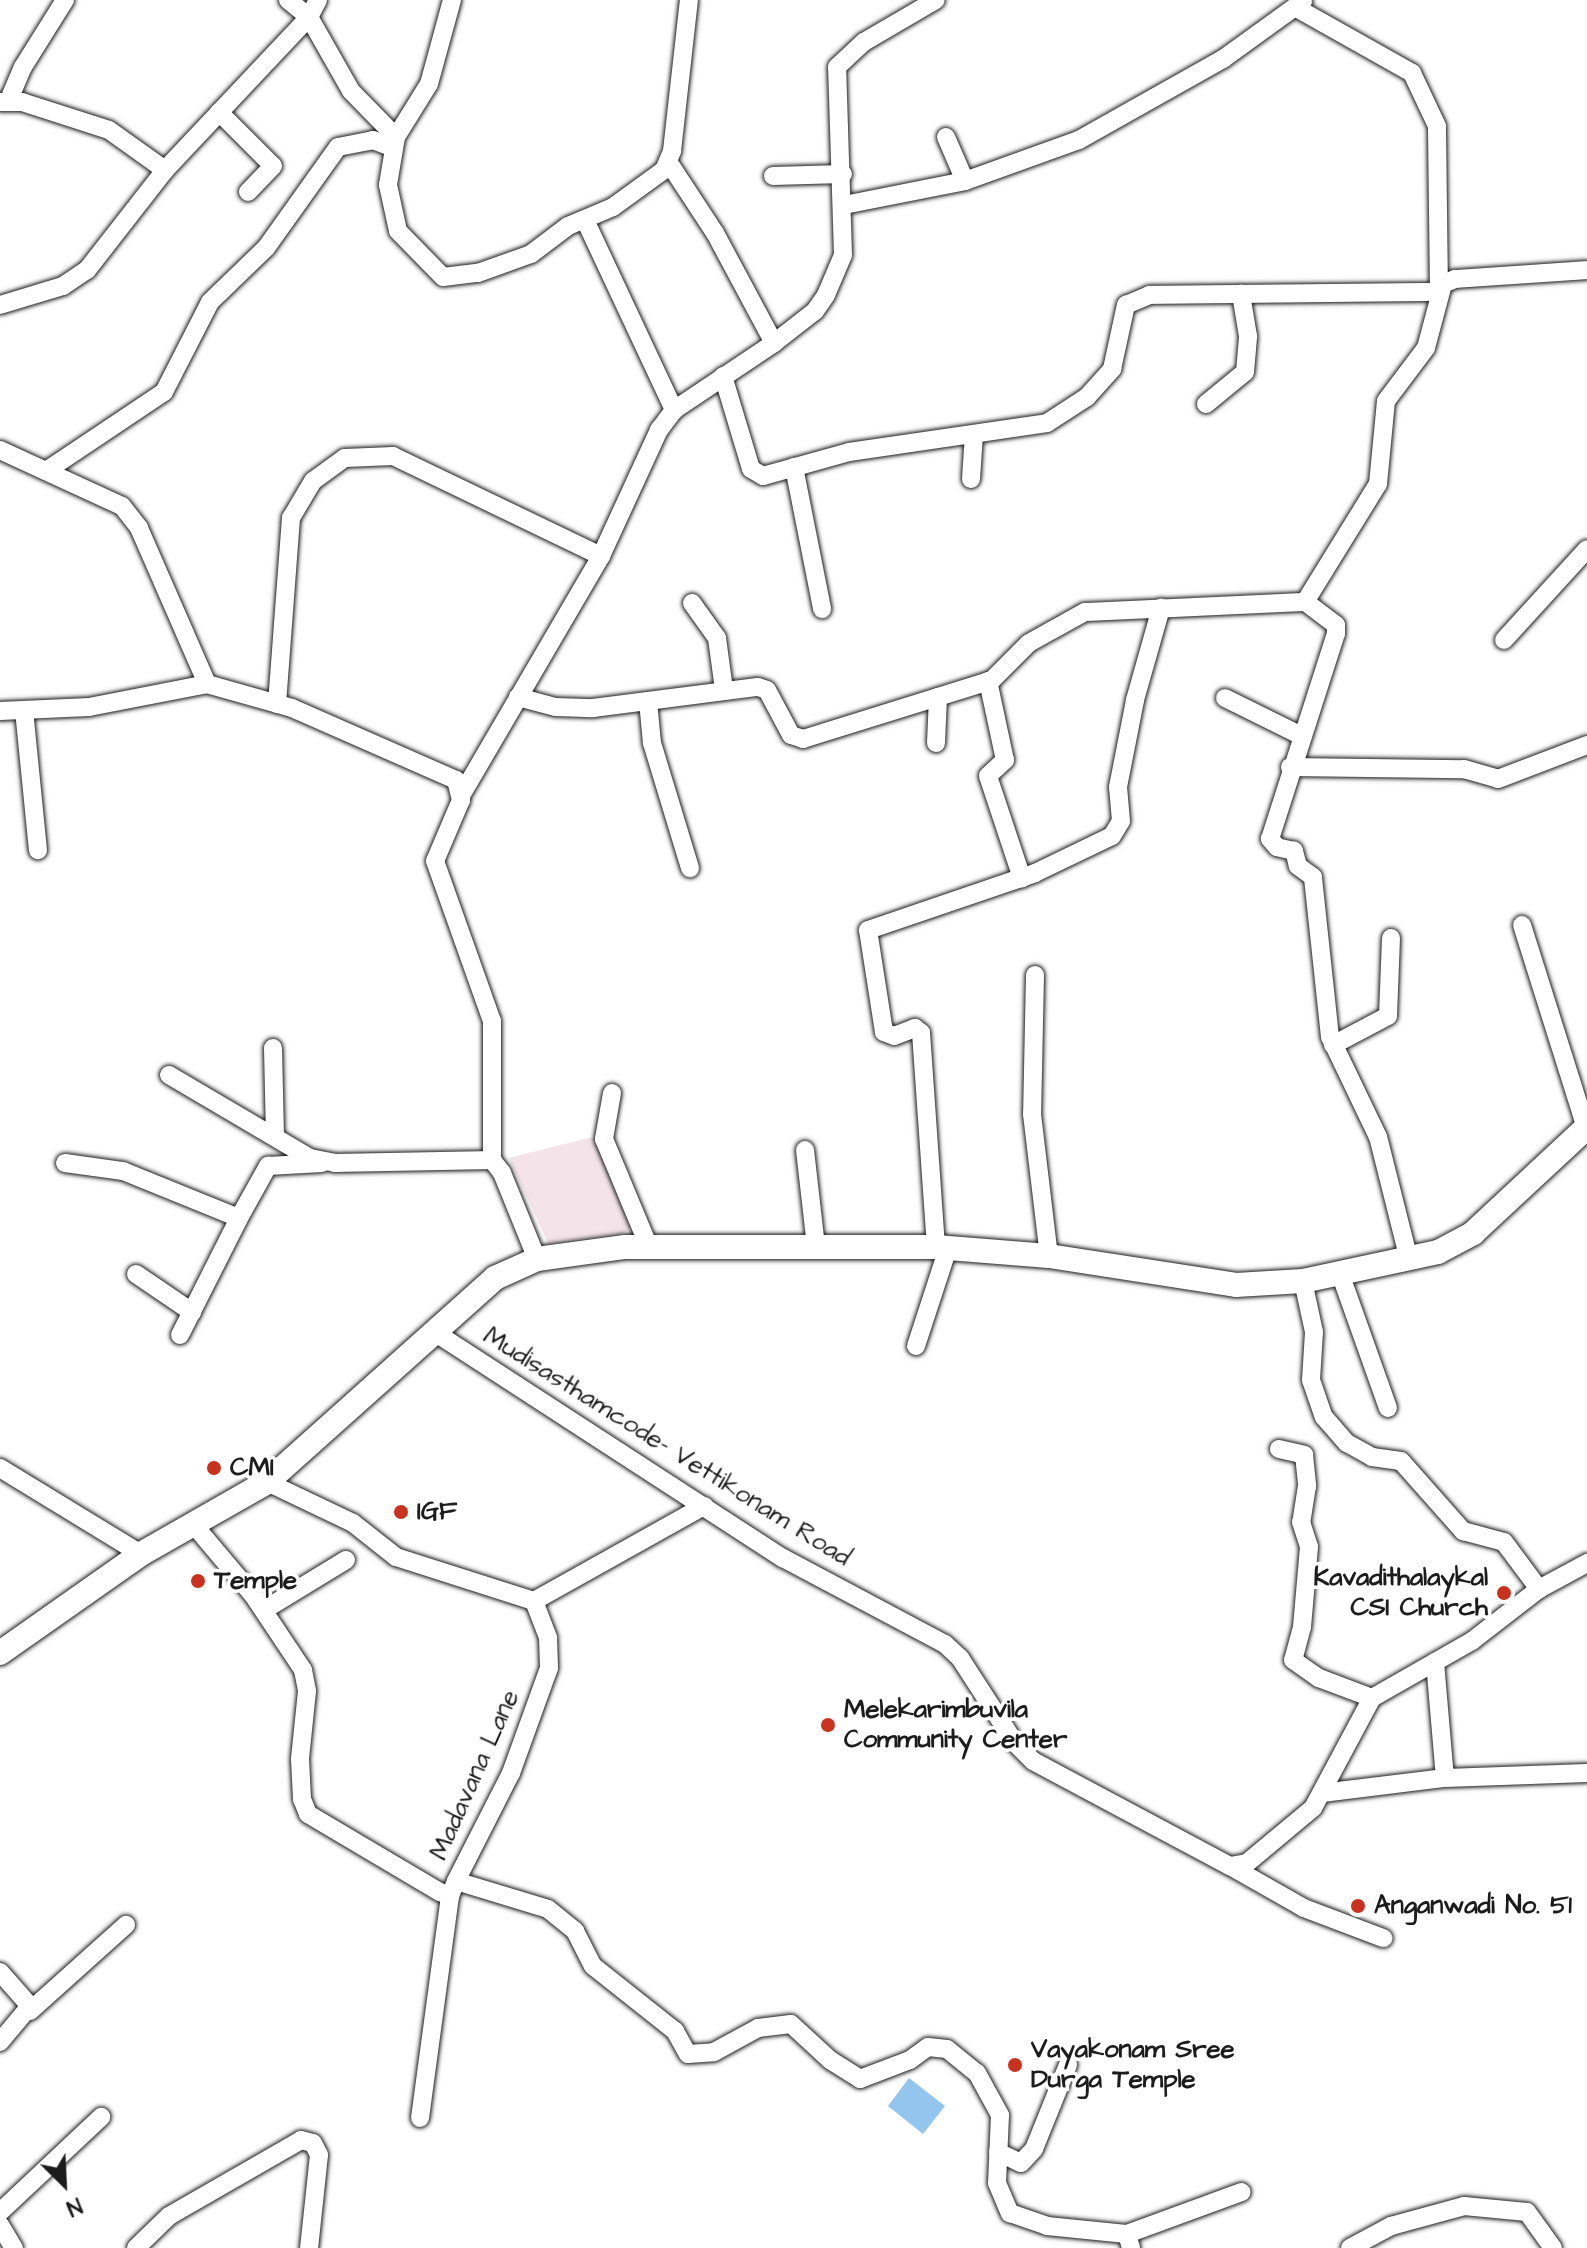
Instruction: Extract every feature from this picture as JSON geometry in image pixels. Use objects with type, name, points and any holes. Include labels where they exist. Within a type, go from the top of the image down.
[{"type":"street","points":[[65,0],[4,102],[109,130],[165,170]]},
{"type":"street","points":[[288,0],[309,17],[351,91],[395,143]]},
{"type":"street","points":[[0,305],[76,280],[165,170],[309,17],[318,0]]},
{"type":"street","points":[[452,0],[429,84],[395,143],[388,185],[398,231],[443,277],[504,266],[531,254],[568,226],[586,222],[638,191],[669,163]]},
{"type":"street","points":[[689,0],[669,163],[715,233],[774,343]]},
{"type":"street","points":[[537,1259],[493,1160],[492,1021],[435,861],[462,794],[601,556],[659,430],[674,410],[774,343],[815,311],[826,295],[843,255],[844,205],[837,67],[864,42],[936,0]]},
{"type":"street","points":[[844,205],[965,181],[1079,140],[1223,59],[1299,4],[1412,73],[1437,126],[1439,292],[1426,348],[1386,401],[1378,484],[1305,602]]},
{"type":"street","points":[[219,112],[273,166],[248,192]]},
{"type":"street","points":[[946,137],[965,181]]},
{"type":"street","points":[[46,471],[164,392],[210,302],[266,248],[338,147],[373,140],[395,143]]},
{"type":"street","points":[[773,176],[843,174]]},
{"type":"street","points":[[586,222],[674,410]]},
{"type":"street","points":[[723,376],[753,473],[763,476],[849,452],[1047,423],[1087,397],[1112,369],[1126,305],[1149,295],[1439,292],[1452,279],[1587,270]]},
{"type":"street","points":[[1206,404],[1245,372],[1248,336],[1241,294]]},
{"type":"street","points":[[971,479],[974,434]]},
{"type":"street","points":[[0,450],[122,506],[132,517],[207,684]]},
{"type":"street","points":[[277,704],[291,518],[313,481],[345,458],[393,456],[601,556]]},
{"type":"street","points":[[794,467],[822,609]]},
{"type":"street","points":[[1504,640],[1587,549]]},
{"type":"street","points":[[518,697],[556,707],[648,701],[724,690],[767,690],[791,735],[803,739],[988,681],[1029,643],[1085,612],[1305,602],[1337,628],[1300,735],[1270,839],[1277,847],[1294,851],[1298,866],[1313,877],[1333,1045],[1378,1137],[1409,1260]]},
{"type":"street","points":[[692,603],[717,638],[724,690]]},
{"type":"street","points":[[916,1346],[942,1247],[921,1033],[915,1028],[894,1036],[884,1032],[868,930],[1022,878],[1089,849],[1119,827],[1118,787],[1161,608]]},
{"type":"street","points":[[988,681],[1005,760],[988,776],[1022,878]]},
{"type":"street","points":[[0,711],[89,707],[207,684],[277,704],[448,773],[462,794]]},
{"type":"street","points":[[936,743],[938,697]]},
{"type":"street","points":[[1225,698],[1300,735]]},
{"type":"street","points":[[648,701],[652,743],[690,868]]},
{"type":"street","points":[[24,710],[38,850]]},
{"type":"street","points":[[1290,767],[1464,769],[1498,779],[1587,745]]},
{"type":"street","points":[[0,1653],[141,1554],[267,1482],[495,1278],[537,1259],[649,1247],[942,1247],[1049,1256],[1236,1285],[1341,1276],[1409,1260],[1473,1233],[1586,1128],[1522,925]]},
{"type":"street","points":[[1333,1045],[1388,1016],[1391,938]]},
{"type":"street","points":[[1035,975],[1032,1114],[1049,1256]]},
{"type":"street","points":[[273,1048],[275,1135]]},
{"type":"street","points":[[169,1075],[310,1158],[329,1162]]},
{"type":"street","points":[[612,1093],[604,1139],[649,1247]]},
{"type":"street","points":[[805,1150],[816,1247]]},
{"type":"street","points":[[180,1335],[268,1166],[493,1160]]},
{"type":"street","points":[[65,1163],[123,1171],[239,1218]]},
{"type":"street","points":[[136,1274],[192,1312]]},
{"type":"street","points":[[1341,1276],[1388,1408]]},
{"type":"street","points":[[1303,1281],[1314,1332],[1311,1380],[1324,1417],[1347,1443],[1372,1457],[1401,1461],[1463,1531],[1504,1542],[1539,1589]]},
{"type":"street","name":"Mudisasthamcode- Vettikonam Road","points":[[436,1333],[783,1558],[945,1644],[960,1658],[1015,1743],[1033,1761],[1304,1908],[1383,1938]]},
{"type":"street","points":[[1279,1449],[1304,1455],[1307,1486],[1301,1522],[1309,1547],[1302,1627],[1293,1660],[1319,1678],[1372,1698]]},
{"type":"street","points":[[0,1468],[141,1554]]},
{"type":"street","points":[[267,1482],[353,1523],[396,1557],[534,1601],[704,1506]]},
{"type":"street","points":[[194,1525],[264,1610],[303,1670],[307,1691],[300,1759],[302,1799],[308,1814],[403,1874],[453,1888],[420,2118]]},
{"type":"street","points":[[264,1610],[346,1560]]},
{"type":"street","points":[[1230,1866],[1255,1857],[1313,1808],[1372,1698],[1472,1641],[1539,1589],[1587,1563]]},
{"type":"street","name":"Madavana Lane","points":[[534,1601],[548,1638],[549,1668],[511,1773],[453,1888],[548,1909],[575,1931],[593,1966],[675,2031],[688,2054],[714,2052],[758,2028],[791,2024],[830,2060],[860,2079],[910,2060],[928,2047],[947,2049],[977,2073],[998,2108],[1002,2122],[997,2183],[1005,2205],[1018,2219],[1129,2241]]},
{"type":"street","points":[[1435,1662],[1445,1778]]},
{"type":"street","points":[[1322,1793],[1445,1778],[1587,1773]]},
{"type":"street","points":[[0,2042],[126,1925]]},
{"type":"street","points":[[0,1972],[30,2011]]},
{"type":"street","points":[[998,2152],[1021,2163],[1034,2149],[1068,2065]]},
{"type":"street","points":[[0,2212],[101,2117]]},
{"type":"street","points":[[136,2248],[169,2216],[301,2140],[313,2143],[319,2155],[309,2248]]},
{"type":"street","points":[[1129,2241],[1242,2192]]},
{"type":"street","points":[[1350,2248],[1391,2226],[1464,2206],[1527,2212],[1553,2248]]},
{"type":"street","points":[[0,2225],[14,2248]]},
{"type":"shaded area","points":[[589,1138],[614,1138],[630,1185],[632,1227],[623,1233],[548,1243],[509,1158]]},
{"type":"water","points":[[909,2078],[945,2106],[923,2134],[888,2106]]},
{"type":"place","name":"CMI","points":[[214,1468]]},
{"type":"place","name":"IGF","points":[[401,1512]]},
{"type":"place","name":"Temple","points":[[198,1581]]},
{"type":"place","name":"Kavadithalaykal CSI Church","points":[[1504,1593]]},
{"type":"place","name":"Melekarimbuvila Community Center","points":[[828,1725]]},
{"type":"place","name":"Anganwadi No. 51","points":[[1358,1906]]},
{"type":"place","name":"Vayakonam Sree Durga Temple","points":[[1015,2065]]}]
